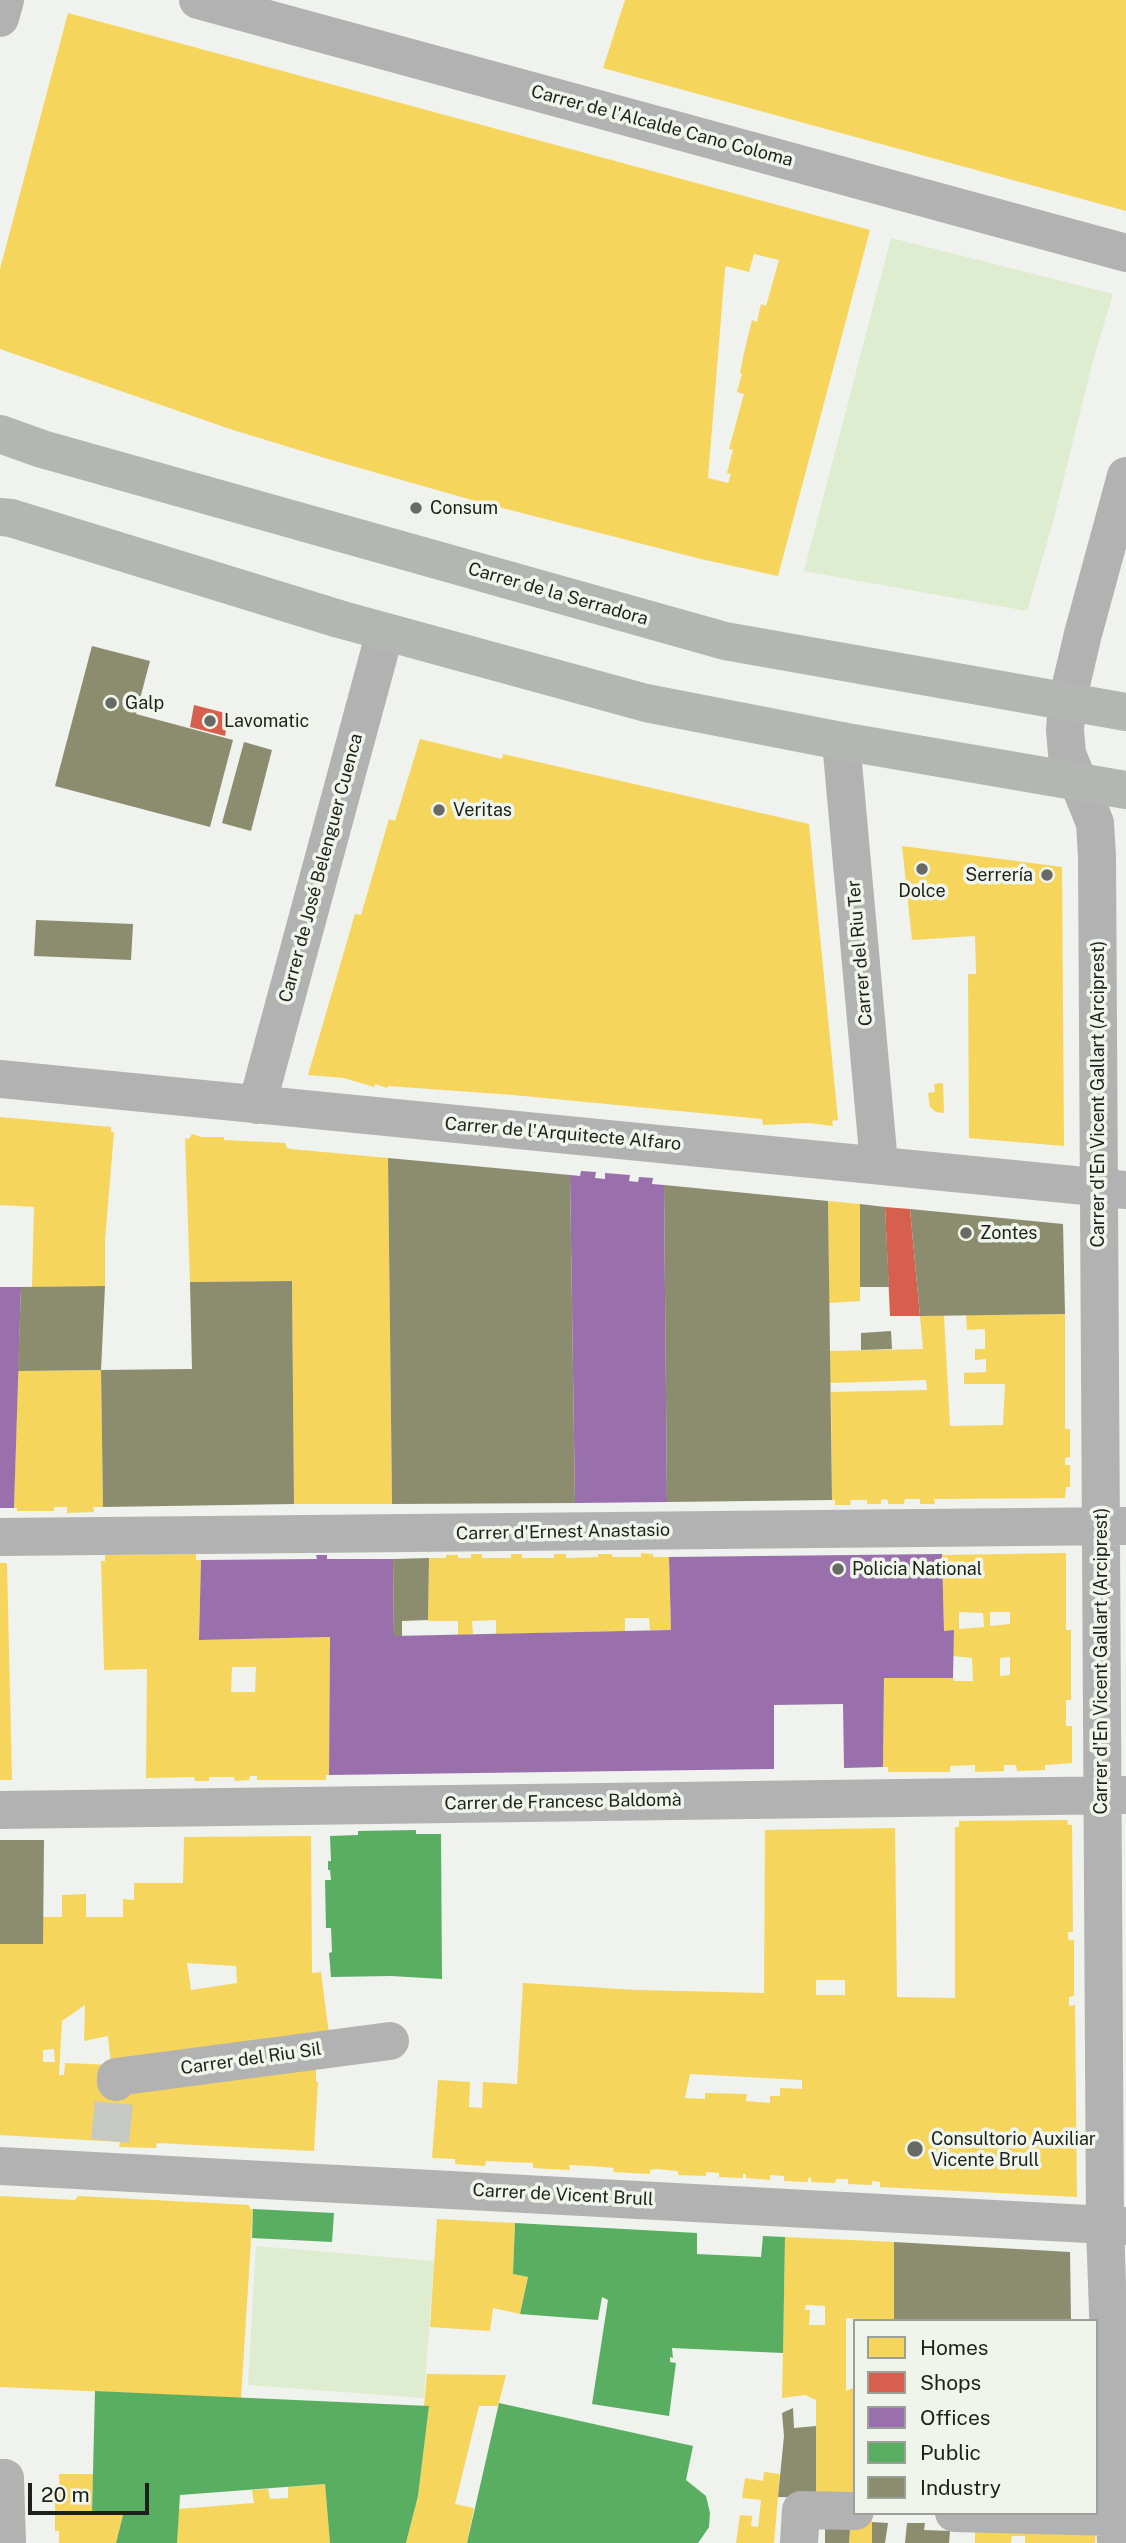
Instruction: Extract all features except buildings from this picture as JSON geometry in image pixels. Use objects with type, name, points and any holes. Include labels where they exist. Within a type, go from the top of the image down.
[{"type":"main road","name":"Carrer de la Serradora","points":[[0,435],[725,641],[1126,712]]},
{"type":"main road","points":[[0,517],[11,518],[385,632],[646,703],[841,741],[1126,790]]},
{"type":"street","points":[[0,18],[5,0]]},
{"type":"street","name":"Carrer de l'Alcalde Cano Coloma","points":[[198,0],[1126,253]]},
{"type":"street","name":"Carrer d'En Vicent Gallart (Arciprest)","points":[[1115,2530],[1112,1189],[1095,823],[1068,754],[1065,730],[1068,702],[1083,634],[1126,477]]},
{"type":"street","name":"Carrer de José Belenguer Cuenca","points":[[257,1105],[385,632]]},
{"type":"street","name":"Carrer del Riu Ter","points":[[841,741],[879,1164]]},
{"type":"street","name":"Carrer de l'Arquitecte Alfaro","points":[[0,1079],[1112,1189]]},
{"type":"street","name":"Carrer d'Ernest Anastasio","points":[[0,1537],[1113,1527]]},
{"type":"street","name":"Carrer de Francesc Baldomà","points":[[0,1810],[1113,1795]]},
{"type":"street","name":"Carrer del Riu Sil","points":[[116,2082],[117,2077],[390,2041]]},
{"type":"street","name":"Carrer de Vicent Brull","points":[[0,2166],[108,2155],[1115,2226]]},
{"type":"street","points":[[0,2477],[5,2478],[7,2543]]},
{"type":"street","points":[[799,2543],[801,2510],[853,2511]]},
{"type":"street","points":[[973,2515],[1115,2530]]},
{"type":"green space","points":[[891,238],[1113,294],[1027,611],[804,571]]},
{"type":"green space","points":[[256,2246],[434,2261],[424,2398],[248,2385]]},
{"type":"tunnel","points":[[110,2141],[116,2082]]},
{"type":"place","name":"Consum","points":[[416,508]]},
{"type":"place","name":"Galp","points":[[111,703]]},
{"type":"place","name":"Lavomatic","points":[[210,721]]},
{"type":"place","name":"Veritas","points":[[439,810]]},
{"type":"place","name":"Dolce","points":[[922,869]]},
{"type":"place","name":"Serrería","points":[[1047,875]]},
{"type":"place","name":"Zontes","points":[[966,1233]]},
{"type":"place","name":"Policia National","points":[[838,1569]]},
{"type":"place","name":"Consultorio Auxiliar Vicente Brull","points":[[915,2149]]}]
